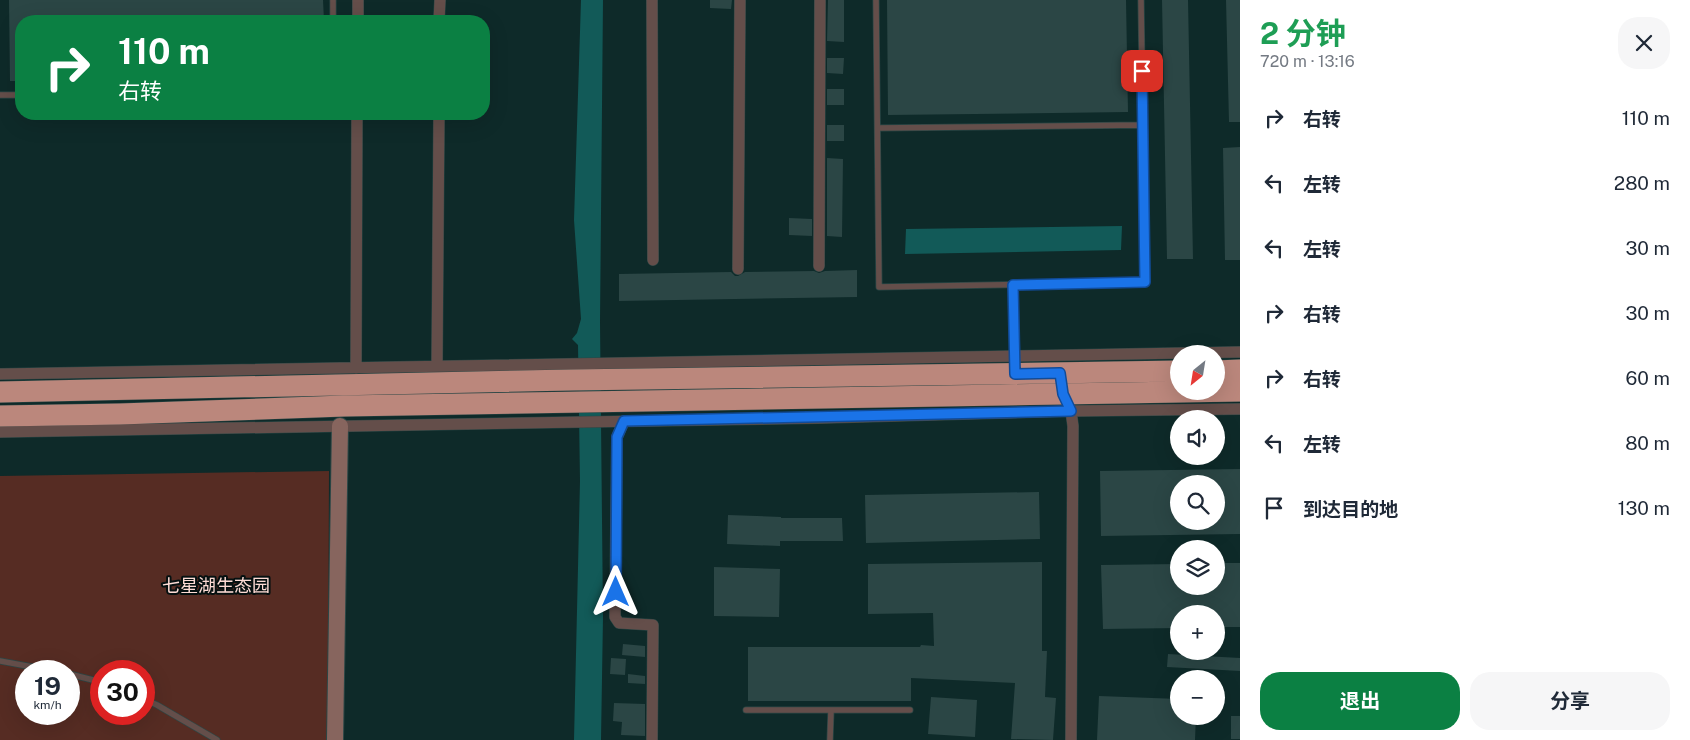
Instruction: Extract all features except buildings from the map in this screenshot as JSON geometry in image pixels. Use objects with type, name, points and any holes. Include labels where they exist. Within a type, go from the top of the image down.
[{"type":"highway","points":[[0,392],[569,372],[1014,365],[1065,393],[1170,374]]},
{"type":"highway","points":[[1225,371],[1240,370]]},
{"type":"highway","points":[[0,416],[354,406],[610,412],[1065,393],[1240,391]]},
{"type":"street","points":[[358,0],[358,15]]},
{"type":"street","points":[[440,0],[440,15]]},
{"type":"street","points":[[652,0],[653,260]]},
{"type":"street","points":[[738,268],[740,0]]},
{"type":"street","points":[[818,266],[820,0]]},
{"type":"street","points":[[356,368],[357,120]]},
{"type":"street","points":[[437,366],[439,120]]},
{"type":"street","points":[[1014,365],[1240,352]]},
{"type":"street","points":[[0,374],[437,366],[569,372]]},
{"type":"street","points":[[1065,393],[1073,426],[1071,740]]},
{"type":"street","points":[[610,412],[624,421],[1065,393],[1240,410]]},
{"type":"street","points":[[0,432],[340,426],[567,412]]},
{"type":"street","points":[[624,421],[617,437],[615,617],[619,624],[653,625],[652,740]]},
{"type":"street","points":[[335,740],[340,426]]},
{"type":"lane","points":[[333,0],[333,15]]},
{"type":"lane","points":[[876,0],[879,287],[1145,282],[1140,0]]},
{"type":"lane","points":[[0,95],[15,94]]},
{"type":"lane","points":[[878,128],[1142,125]]},
{"type":"lane","points":[[1013,285],[1014,365]]},
{"type":"lane","points":[[0,661],[15,664]]},
{"type":"lane","points":[[155,704],[217,740]]},
{"type":"lane","points":[[746,710],[910,710]]},
{"type":"lane","points":[[830,740],[831,710]]},
{"type":"green space","name":"七星湖生态园","points":[[329,471],[328,740],[0,740],[0,476]]},
{"type":"water","points":[[581,0],[603,0],[600,322],[603,616],[601,740],[574,740],[580,481],[578,345],[572,339],[577,333],[581,319],[574,220]]},
{"type":"water","points":[[1122,226],[1121,250],[905,254],[906,229]]},
{"type":"route","points":[[616,592],[617,437],[624,421],[1071,411],[1063,394],[1060,373],[1015,374],[1013,285],[1145,282],[1142,71]]}]
